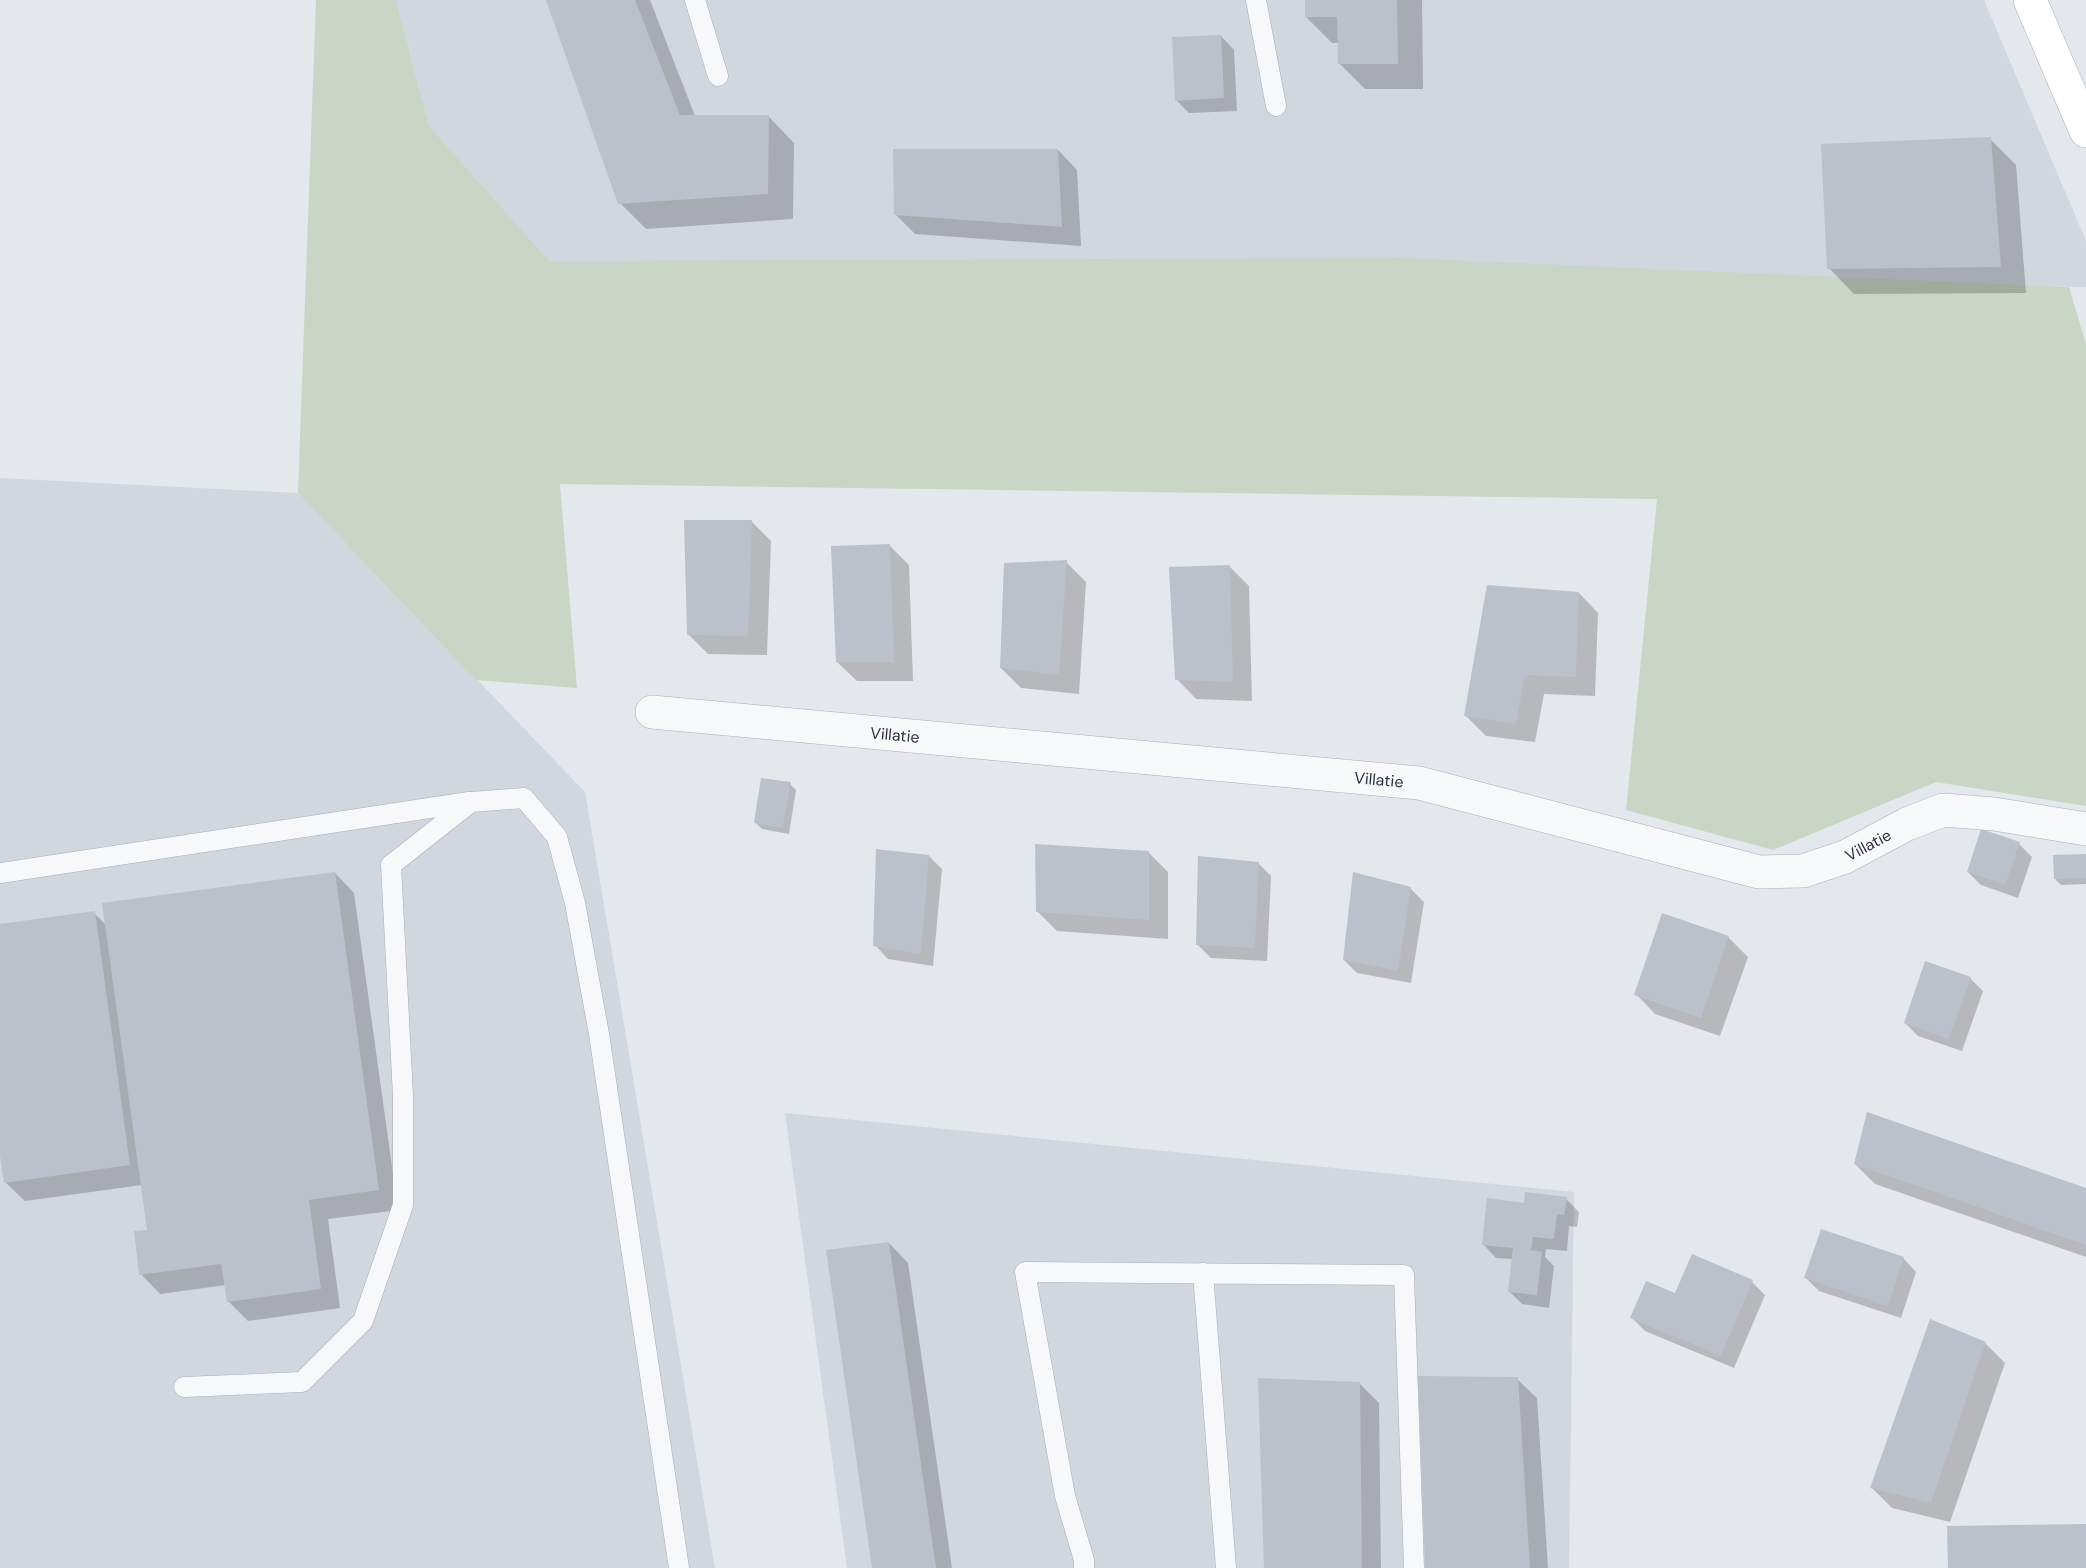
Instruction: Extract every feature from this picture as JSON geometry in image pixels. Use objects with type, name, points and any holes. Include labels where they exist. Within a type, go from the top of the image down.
[{"type":"main road","points":[[2030,0],[2086,131]]},
{"type":"street","name":"Villatie","points":[[652,712],[1419,783],[1759,872],[1803,871],[1845,857],[1907,824],[1943,810],[1994,814],[2086,829]]},
{"type":"lane","points":[[695,0],[718,76]]},
{"type":"lane","points":[[1256,0],[1276,106]]},
{"type":"lane","points":[[0,873],[471,802],[524,798],[557,837],[575,903],[599,1034],[679,1568]]},
{"type":"lane","points":[[184,1387],[302,1382],[363,1321],[404,1205],[404,1096],[391,865],[471,802]]},
{"type":"lane","points":[[1084,1568],[1084,1560],[1065,1496],[1025,1272],[1404,1275],[1414,1568]]},
{"type":"lane","points":[[1203,1273],[1226,1568]]},
{"type":"shaded area","points":[[396,0],[1984,0],[2086,241],[2086,287],[548,261],[429,126]]},
{"type":"shaded area","points":[[0,478],[298,493],[585,792],[715,1568],[0,1568]]},
{"type":"shaded area","points":[[785,1113],[1574,1192],[1569,1568],[847,1568]]},
{"type":"green space","points":[[316,0],[396,0],[429,126],[549,261],[1404,258],[2069,287],[2086,344],[2086,806],[1936,782],[1773,850],[1626,810],[1657,499],[560,484],[577,688],[476,680],[298,493]]},
{"type":"building","points":[[546,0],[635,0],[680,115],[769,115],[768,194],[618,204]]},
{"type":"building","points":[[1305,0],[1397,0],[1398,64],[1338,64],[1337,17],[1305,17]]},
{"type":"building","points":[[1221,35],[1224,98],[1175,101],[1172,37]]},
{"type":"building","points":[[1991,137],[2001,267],[1827,269],[1821,144]]},
{"type":"building","points":[[893,149],[1058,149],[1062,227],[894,215]]},
{"type":"building","points":[[684,520],[752,520],[748,636],[687,635]]},
{"type":"building","points":[[890,544],[894,662],[836,662],[831,546]]},
{"type":"building","points":[[1067,560],[1059,675],[1000,668],[1004,563]]},
{"type":"building","points":[[1230,565],[1233,682],[1175,680],[1169,567]]},
{"type":"building","points":[[1487,585],[1579,592],[1576,677],[1525,675],[1516,724],[1464,716]]},
{"type":"building","points":[[761,778],[791,782],[783,828],[754,823]]},
{"type":"building","points":[[1981,829],[2020,842],[2005,885],[1967,872]]},
{"type":"building","points":[[1035,844],[1149,851],[1149,920],[1036,912]]},
{"type":"building","points":[[876,849],[929,855],[921,954],[873,946]]},
{"type":"building","points":[[2086,854],[2086,878],[2054,879],[2053,855]]},
{"type":"building","points":[[1198,856],[1259,862],[1255,948],[1196,945]]},
{"type":"building","points":[[335,872],[379,1190],[309,1200],[321,1289],[227,1302],[221,1264],[139,1275],[134,1231],[147,1230],[102,903]]},
{"type":"building","points":[[1353,872],[1411,887],[1398,971],[1343,960]]},
{"type":"building","points":[[95,911],[130,1165],[4,1183],[0,1156],[0,924]]},
{"type":"building","points":[[1662,913],[1729,936],[1701,1018],[1634,995]]},
{"type":"building","points":[[1925,961],[1971,977],[1949,1039],[1904,1023]]},
{"type":"building","points":[[1867,1112],[2086,1188],[2086,1245],[1854,1164]]},
{"type":"building","points":[[1525,1192],[1567,1197],[1564,1215],[1557,1214],[1554,1239],[1533,1237],[1531,1250],[1542,1252],[1537,1295],[1508,1292],[1513,1248],[1482,1245],[1487,1198],[1524,1203]]},
{"type":"building","points":[[1821,1229],[1904,1257],[1888,1306],[1804,1278]]},
{"type":"building","points":[[889,1242],[936,1568],[872,1568],[826,1250]]},
{"type":"building","points":[[1692,1254],[1753,1280],[1721,1356],[1630,1318],[1646,1281],[1675,1293]]},
{"type":"building","points":[[1930,1319],[1986,1342],[1931,1503],[1870,1488]]},
{"type":"building","points":[[1418,1376],[1518,1377],[1530,1568],[1425,1568]]},
{"type":"building","points":[[1258,1378],[1360,1382],[1362,1568],[1264,1568]]},
{"type":"building","points":[[2086,1524],[2086,1568],[1948,1568],[1947,1526]]}]
